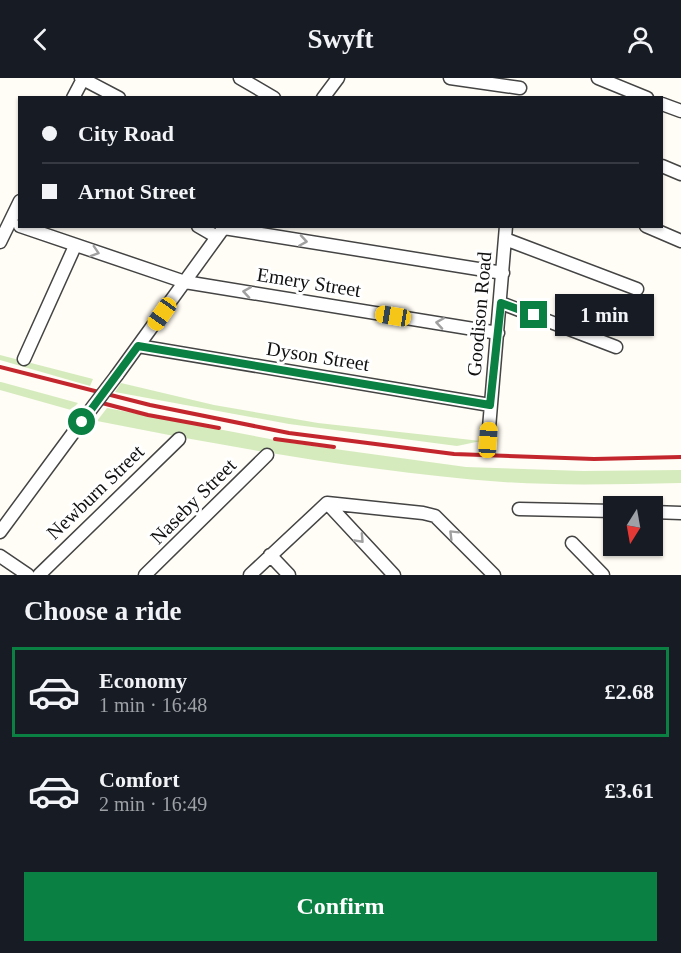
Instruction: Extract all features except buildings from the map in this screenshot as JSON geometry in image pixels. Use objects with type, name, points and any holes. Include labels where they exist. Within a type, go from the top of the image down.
[{"type":"street","points":[[240,78],[271,96]]},
{"type":"street","points":[[324,96],[338,78]]},
{"type":"street","points":[[450,78],[520,88]]},
{"type":"street","points":[[598,78],[642,96]]},
{"type":"street","points":[[75,96],[82,79],[115,96]]},
{"type":"street","points":[[663,104],[681,111]]},
{"type":"street","points":[[663,166],[681,174]]},
{"type":"street","points":[[0,242],[12,224],[18,207]]},
{"type":"street","name":"Emery Street","points":[[23,228],[185,282],[498,333]]},
{"type":"street","points":[[651,228],[681,241]]},
{"type":"street","points":[[0,532],[222,231],[503,273]]},
{"type":"street","points":[[506,233],[637,289]]},
{"type":"street","name":"Goodison Road","points":[[488,440],[506,233]]},
{"type":"street","points":[[24,359],[75,246]]},
{"type":"street","points":[[501,303],[616,347]]},
{"type":"street","name":"Dyson Street","points":[[138,346],[490,405]]},
{"type":"street","name":"Newburn Street","points":[[39,575],[179,439]]},
{"type":"street","name":"Naseby Street","points":[[146,575],[267,455]]},
{"type":"street","points":[[327,503],[394,575]]},
{"type":"street","points":[[250,575],[327,503],[435,516],[494,575]]},
{"type":"street","points":[[519,509],[603,511]]},
{"type":"street","points":[[663,512],[681,513]]},
{"type":"street","points":[[572,543],[603,575]]},
{"type":"street","points":[[270,555],[289,575]]},
{"type":"street","points":[[0,556],[28,575]]},
{"type":"green space","points":[[0,355],[93,379],[90,386],[0,360]]},
{"type":"green space","points":[[0,382],[78,403],[71,410],[0,390]]},
{"type":"green space","points":[[121,383],[214,405],[318,423],[481,441],[457,446],[289,424],[115,392]]},
{"type":"green space","points":[[107,408],[291,443],[466,467],[583,471],[681,470],[681,483],[525,483],[400,472],[249,449],[97,421]]},
{"type":"railway","points":[[0,367],[150,405],[289,433],[454,454],[594,459],[681,457]]},
{"type":"railway","points":[[102,403],[148,415],[219,428]]},
{"type":"railway","points":[[275,439],[334,447]]},
{"type":"route","points":[[82,422],[138,346],[490,405],[501,303],[534,315]]}]
